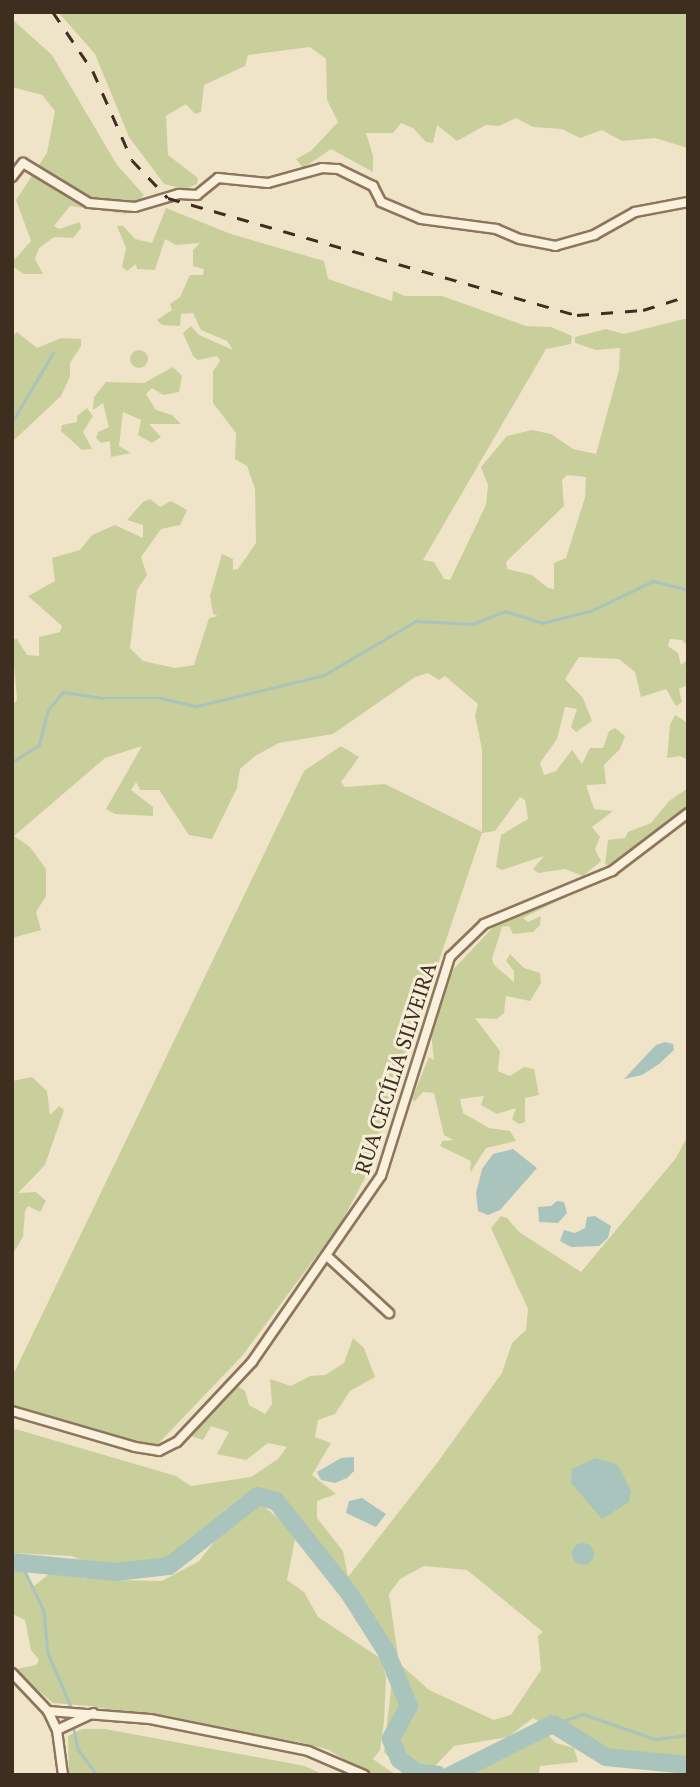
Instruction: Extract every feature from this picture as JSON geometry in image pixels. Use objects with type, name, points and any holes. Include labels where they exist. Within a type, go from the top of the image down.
[{"type":"street","points":[[12,177],[23,163],[72,195],[109,208],[149,206],[179,194],[197,195],[218,178],[268,183],[322,168],[338,169],[373,186],[381,202],[421,219],[496,229],[520,239],[555,246],[594,235],[635,212],[688,202]]},
{"type":"street","name":"RUA CECÍLIA SILVEIRA","points":[[12,1411],[135,1447],[159,1451],[188,1432],[252,1362],[381,1176],[450,957],[484,924],[612,871],[688,813]]},
{"type":"street","points":[[328,1256],[389,1313]]},
{"type":"street","points":[[12,1673],[48,1711],[57,1730],[63,1775]]},
{"type":"street","points":[[48,1711],[81,1711],[150,1719],[308,1751],[364,1775]]},
{"type":"street","points":[[57,1730],[93,1713]]},
{"type":"green space","points":[[58,12],[688,12],[688,148],[655,138],[622,141],[602,130],[580,138],[562,129],[533,127],[516,118],[499,126],[486,125],[457,141],[437,125],[433,143],[426,142],[413,128],[401,123],[393,133],[366,133],[373,156],[373,172],[331,149],[303,168],[296,159],[311,151],[338,122],[327,100],[326,59],[310,47],[248,55],[245,66],[204,85],[201,112],[195,114],[186,104],[166,116],[168,155],[198,178],[197,184],[185,189],[164,184],[129,137],[95,54]]},
{"type":"green space","points":[[12,19],[52,55],[117,165],[144,195],[126,214],[70,206],[54,226],[59,229],[80,222],[81,228],[73,238],[54,237],[39,248],[35,259],[43,274],[24,274],[14,267],[13,261],[31,241],[16,200],[47,153],[55,111],[42,95],[12,87]]},
{"type":"green space","points":[[166,208],[231,234],[324,261],[328,279],[392,301],[393,291],[405,296],[442,296],[526,326],[551,327],[572,336],[571,344],[546,349],[423,560],[434,562],[444,579],[450,580],[486,505],[488,485],[481,467],[507,436],[532,430],[551,434],[573,449],[596,454],[619,370],[620,348],[596,350],[575,343],[575,337],[606,329],[624,334],[688,318],[688,646],[682,640],[670,639],[668,646],[678,653],[681,665],[688,659],[688,685],[679,689],[682,702],[676,706],[666,689],[641,697],[635,672],[619,659],[579,657],[565,679],[583,698],[592,721],[576,732],[571,727],[577,709],[565,707],[557,739],[540,763],[544,775],[556,771],[572,750],[582,764],[590,748],[603,748],[609,731],[615,728],[625,736],[620,749],[604,765],[606,784],[586,785],[594,809],[613,811],[592,827],[600,837],[595,849],[601,861],[583,876],[565,869],[538,873],[533,869],[544,856],[502,870],[496,867],[501,835],[528,819],[525,800],[520,797],[495,831],[482,833],[368,1172],[341,1223],[242,1356],[156,1446],[12,1409],[12,1377],[304,771],[341,746],[359,757],[341,782],[345,787],[385,784],[482,832],[482,749],[475,716],[478,704],[445,676],[439,680],[428,673],[415,677],[333,734],[279,743],[255,756],[240,769],[237,788],[212,839],[189,835],[159,790],[140,790],[136,782],[131,790],[153,807],[153,816],[115,814],[106,809],[142,746],[105,758],[14,836],[30,847],[46,869],[46,896],[36,912],[41,930],[12,938],[12,706],[17,700],[12,640],[17,639],[27,655],[39,656],[39,637],[60,632],[62,626],[28,596],[55,581],[52,558],[80,550],[92,535],[115,525],[143,538],[143,525],[127,520],[143,502],[150,499],[160,507],[171,501],[187,510],[180,525],[161,529],[141,557],[147,575],[137,590],[130,648],[143,661],[175,668],[194,665],[209,618],[218,616],[213,614],[210,596],[222,554],[233,559],[233,570],[238,569],[256,543],[255,489],[247,466],[235,459],[236,433],[213,403],[213,371],[220,361],[217,356],[198,360],[193,356],[183,333],[191,326],[199,335],[233,350],[227,341],[201,330],[193,313],[181,314],[180,326],[162,325],[157,320],[172,310],[170,304],[180,297],[190,275],[203,275],[204,269],[193,266],[193,250],[200,243],[176,245],[165,239],[155,270],[137,269],[136,264],[127,271],[122,267],[126,248],[117,226],[123,226],[135,239],[152,243]],"holes":[[[567,475],[586,477],[585,497],[566,558],[554,563],[554,589],[548,588],[532,575],[507,569],[506,562],[564,506],[562,480]]]},
{"type":"green space","points":[[17,332],[37,348],[61,338],[81,339],[81,346],[70,363],[70,377],[61,396],[12,442],[12,336]]},
{"type":"green space","points":[[139,350],[145,353],[148,359],[145,365],[139,368],[133,365],[130,359],[133,353]]},
{"type":"green space","points":[[173,367],[182,376],[179,392],[163,395],[152,388],[146,394],[156,410],[172,415],[181,424],[149,424],[161,437],[152,443],[138,435],[141,420],[123,412],[119,446],[131,453],[111,457],[110,441],[101,443],[96,438],[98,432],[109,427],[103,403],[93,410],[94,397],[106,382],[144,383]]},
{"type":"green space","points":[[87,408],[93,416],[83,432],[92,449],[82,450],[61,431],[62,425],[77,422],[77,416]]},
{"type":"green space","points":[[675,715],[688,723],[688,760],[680,756],[667,758],[670,725]]},
{"type":"green space","points":[[688,788],[688,807],[614,864],[605,865],[608,840],[625,838],[628,832],[651,823],[669,801]]},
{"type":"green space","points":[[572,894],[523,918],[528,922],[541,916],[540,925],[533,932],[513,934],[509,926],[502,927],[492,959],[494,965],[514,982],[514,971],[506,961],[510,954],[524,968],[540,973],[541,983],[530,1001],[506,996],[504,1013],[497,1019],[475,1018],[500,1051],[498,1071],[510,1076],[524,1067],[534,1069],[539,1095],[525,1098],[525,1122],[519,1124],[512,1119],[516,1108],[497,1114],[481,1105],[484,1096],[460,1099],[463,1113],[489,1128],[510,1131],[516,1141],[486,1148],[470,1173],[471,1161],[440,1146],[442,1141],[453,1140],[444,1135],[434,1093],[423,1092],[414,1102],[412,1098],[429,1057],[434,1060],[431,1033],[449,974],[498,922]]},
{"type":"green space","points":[[32,1077],[47,1091],[50,1115],[59,1106],[64,1110],[45,1165],[18,1193],[36,1192],[46,1201],[40,1212],[28,1206],[25,1211],[23,1237],[12,1255],[12,1081]]},
{"type":"green space","points":[[688,1135],[688,1764],[645,1762],[582,1749],[533,1718],[508,1737],[454,1746],[435,1766],[419,1769],[394,1763],[384,1752],[392,1679],[382,1651],[364,1629],[356,1604],[341,1595],[310,1546],[265,1494],[255,1493],[225,1510],[211,1534],[161,1570],[111,1575],[106,1569],[71,1556],[12,1553],[12,1428],[176,1476],[191,1486],[251,1477],[278,1459],[287,1447],[268,1443],[246,1460],[217,1454],[229,1432],[211,1426],[203,1440],[191,1436],[237,1386],[245,1391],[249,1405],[265,1414],[272,1404],[270,1379],[291,1386],[310,1376],[325,1375],[344,1363],[353,1338],[364,1348],[375,1377],[350,1391],[335,1414],[318,1420],[315,1437],[331,1443],[312,1475],[336,1494],[317,1501],[317,1518],[343,1551],[348,1577],[437,1463],[502,1373],[512,1343],[526,1330],[528,1309],[491,1228],[501,1216],[507,1218],[519,1232],[581,1272],[676,1158]],"holes":[[[424,1566],[467,1570],[543,1632],[538,1636],[541,1670],[511,1715],[494,1720],[429,1690],[399,1663],[389,1594],[400,1579]]]},
{"type":"green space","points":[[261,1504],[290,1528],[295,1540],[287,1580],[304,1592],[318,1617],[380,1658],[386,1677],[384,1721],[380,1750],[373,1759],[396,1775],[370,1775],[329,1750],[299,1742],[90,1706],[53,1703],[20,1675],[17,1669],[36,1665],[39,1660],[31,1650],[25,1620],[12,1614],[12,1566],[23,1568],[34,1586],[49,1574],[66,1571],[85,1579],[85,1571],[96,1571],[112,1580],[162,1581],[199,1561],[227,1526]]},
{"type":"green space","points":[[531,1726],[541,1728],[556,1743],[574,1748],[578,1762],[540,1766],[539,1775],[428,1775],[466,1763]]},
{"type":"green space","points":[[82,1729],[105,1729],[305,1766],[324,1775],[69,1775],[68,1736]]},
{"type":"water","points":[[665,1042],[673,1044],[674,1050],[659,1064],[642,1075],[624,1079],[656,1045]]},
{"type":"water","points":[[513,1149],[537,1168],[500,1210],[488,1215],[478,1211],[476,1193],[482,1169],[493,1154]]},
{"type":"water","points":[[557,1201],[564,1202],[567,1213],[558,1223],[539,1222],[538,1207],[551,1206]]},
{"type":"water","points":[[595,1216],[611,1226],[608,1238],[599,1246],[571,1247],[560,1241],[564,1230],[575,1233],[585,1228],[587,1217]]},
{"type":"water","points":[[354,1457],[354,1471],[347,1478],[335,1483],[321,1480],[317,1472],[341,1458]]},
{"type":"water","points":[[596,1458],[618,1465],[631,1491],[629,1502],[602,1519],[571,1483],[572,1469]]},
{"type":"water","points":[[362,1498],[386,1514],[376,1527],[346,1513],[349,1501]]},
{"type":"water","points":[[583,1543],[593,1550],[594,1554],[587,1564],[583,1565],[573,1558],[572,1554],[579,1544]]},
{"type":"waterway","points":[[12,422],[53,353]]},
{"type":"waterway","points":[[12,762],[39,745],[48,710],[63,692],[103,698],[161,698],[197,706],[324,675],[416,621],[472,624],[506,611],[543,623],[593,610],[653,581],[688,590]]},
{"type":"waterway","points":[[12,1562],[116,1572],[169,1566],[258,1496],[276,1501],[349,1593],[386,1651],[409,1706],[391,1739],[399,1759],[417,1773],[438,1775]]},
{"type":"waterway","points":[[21,1563],[44,1611],[48,1653],[72,1709]]},
{"type":"waterway","points":[[553,1724],[583,1714],[655,1739],[688,1735]]},
{"type":"waterway","points":[[451,1775],[553,1724],[606,1757],[688,1765]]},
{"type":"waterway","points":[[73,1725],[78,1749],[97,1775]]},
{"type":"railway","points":[[53,12],[93,71],[132,160],[168,198],[577,315],[643,310],[688,296]]}]
